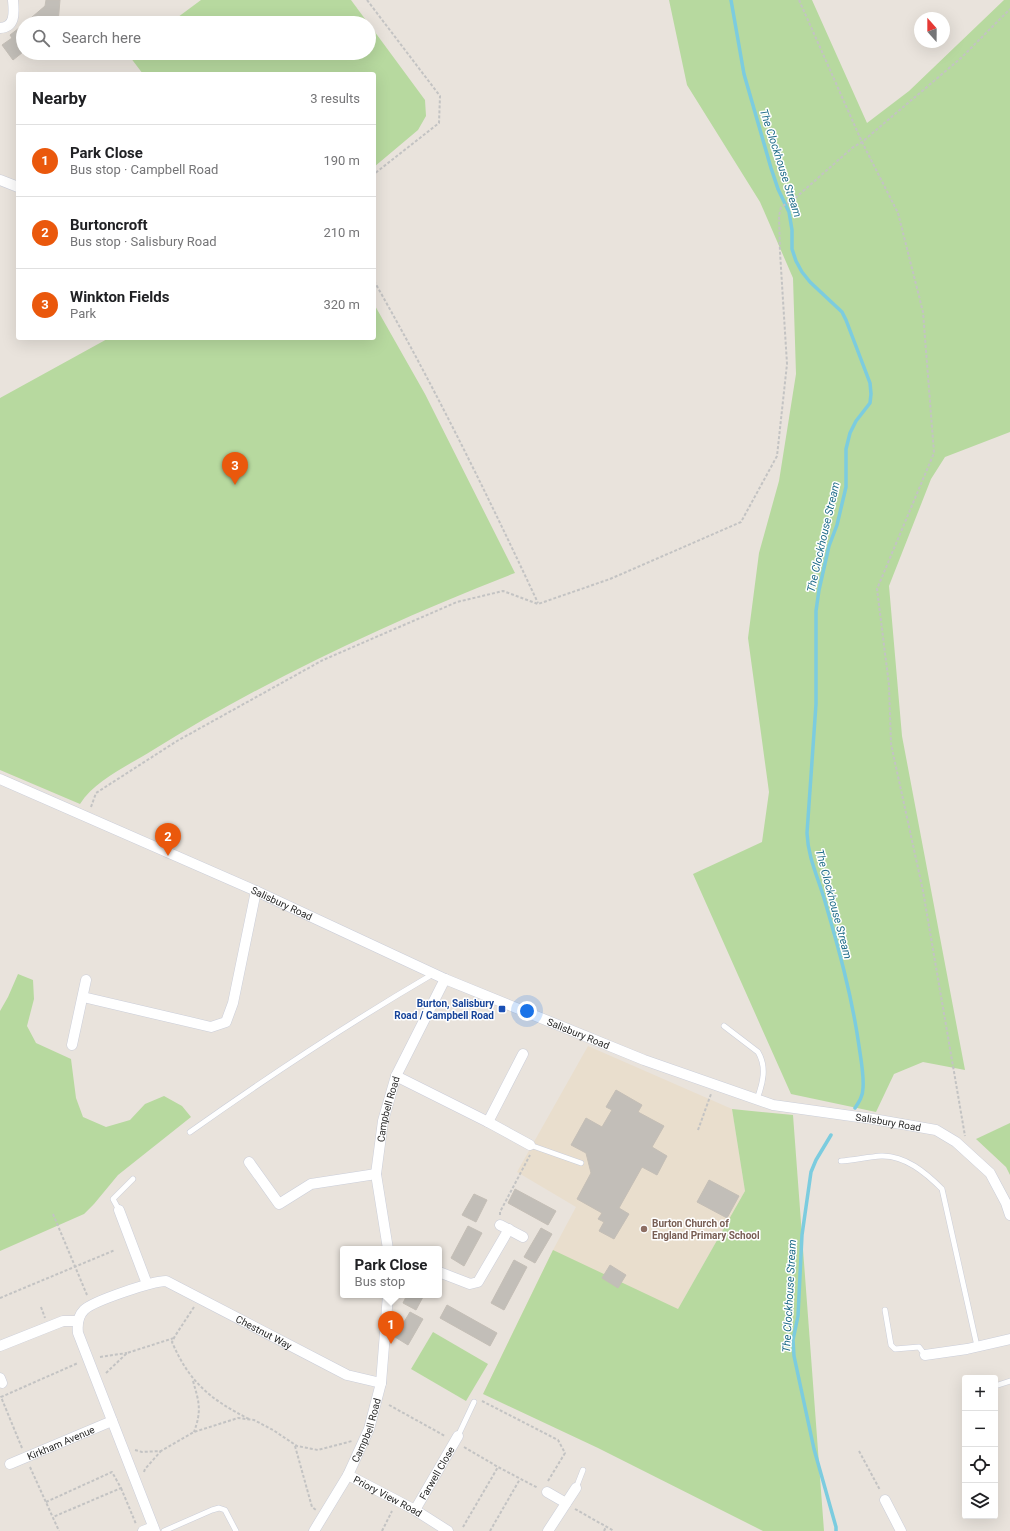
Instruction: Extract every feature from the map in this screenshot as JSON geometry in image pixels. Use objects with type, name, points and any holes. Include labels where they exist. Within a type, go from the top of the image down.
[{"type":"street","points":[[0,28],[10,25],[14,16],[13,0]]},
{"type":"street","points":[[0,180],[16,184]]},
{"type":"street","name":"Salisbury Road","points":[[0,781],[88,817],[256,891],[445,979],[644,1060],[773,1104],[936,1130],[956,1142],[990,1173],[1006,1203],[1010,1215]]},
{"type":"street","points":[[83,996],[211,1027],[226,1022],[233,1003],[256,891]]},
{"type":"street","name":"Campbell Road","points":[[388,1246],[376,1174],[383,1121],[396,1076],[445,979]]},
{"type":"street","points":[[72,1045],[86,980]]},
{"type":"street","points":[[488,1122],[524,1054]]},
{"type":"street","points":[[396,1076],[488,1122],[532,1146]]},
{"type":"street","points":[[249,1162],[278,1204],[312,1184],[376,1174]]},
{"type":"street","points":[[119,1210],[147,1284]]},
{"type":"street","points":[[442,1273],[470,1284],[478,1282],[505,1227],[522,1237]]},
{"type":"street","name":"Chestnut Way","points":[[78,1321],[85,1309],[147,1284],[166,1281],[347,1375],[381,1383]]},
{"type":"street","name":"Campbell Road","points":[[314,1531],[348,1475],[368,1429],[381,1383],[388,1298]]},
{"type":"street","points":[[0,1346],[63,1321],[78,1321],[78,1333],[154,1529],[143,1531]]},
{"type":"street","points":[[925,1355],[1010,1339]]},
{"type":"street","name":"Kirkham Avenue","points":[[10,1464],[112,1421]]},
{"type":"street","name":"Farwell Close","points":[[415,1510],[457,1439]]},
{"type":"street","name":"Priory View Road","points":[[348,1475],[415,1510],[448,1531]]},
{"type":"street","points":[[548,1531],[576,1488]]},
{"type":"street","points":[[545,1491],[566,1503]]},
{"type":"street","points":[[885,1500],[901,1531]]},
{"type":"lane","points":[[190,1132],[271,1075],[368,1012],[434,974]]},
{"type":"lane","points":[[724,1026],[758,1052],[761,1057],[763,1084],[757,1099]]},
{"type":"lane","points":[[532,1146],[581,1163]]},
{"type":"lane","points":[[841,1162],[882,1156],[903,1160],[928,1174],[942,1189],[977,1346]]},
{"type":"lane","points":[[119,1210],[113,1199],[133,1178]]},
{"type":"lane","points":[[885,1310],[891,1345],[895,1349],[919,1347],[925,1355]]},
{"type":"lane","points":[[998,1385],[1010,1381]]},
{"type":"lane","points":[[457,1439],[474,1402]]},
{"type":"lane","points":[[576,1488],[583,1470]]},
{"type":"lane","points":[[164,1531],[219,1508],[225,1510],[236,1531]]},
{"type":"path","points":[[368,0],[440,96],[439,123],[376,172]]},
{"type":"path","points":[[799,0],[862,142],[898,213],[924,312],[934,453],[877,589],[889,685],[891,744],[923,891],[968,1153]]},
{"type":"path","points":[[88,817],[96,793],[177,741],[323,660],[457,602],[503,591],[538,604],[610,579],[741,522],[777,456],[787,364],[780,252],[779,216],[781,208],[793,200],[852,148],[862,142],[961,58],[1010,9]]},
{"type":"path","points":[[376,284],[418,358],[501,523],[538,604]]},
{"type":"path","points":[[698,1130],[714,1083]]},
{"type":"path","points":[[505,1227],[500,1212],[532,1146]]},
{"type":"path","points":[[53,1214],[84,1290]]},
{"type":"path","points":[[0,1298],[115,1250]]},
{"type":"path","points":[[199,1299],[172,1342],[193,1379],[209,1395],[235,1412],[273,1430],[295,1445],[318,1450],[365,1438]]},
{"type":"path","points":[[59,1531],[1,1396],[79,1362],[127,1353],[174,1338]]},
{"type":"path","points":[[97,1382],[127,1353]]},
{"type":"path","points":[[193,1379],[200,1407],[198,1421],[194,1432]]},
{"type":"path","points":[[389,1405],[457,1439],[498,1467],[545,1491],[565,1453],[558,1440],[476,1398],[474,1402]]},
{"type":"path","points":[[137,1485],[144,1475],[145,1469],[161,1451],[194,1432],[238,1418],[252,1420]]},
{"type":"path","points":[[295,1445],[312,1507],[324,1515]]},
{"type":"path","points":[[122,1446],[142,1452],[161,1451]]},
{"type":"path","points":[[859,1451],[885,1500]]},
{"type":"path","points":[[463,1527],[498,1467]]},
{"type":"path","points":[[46,1502],[112,1472],[121,1488],[139,1531]]},
{"type":"path","points":[[490,1531],[520,1479]]},
{"type":"path","points":[[53,1518],[121,1488]]},
{"type":"path","points":[[382,1531],[397,1501]]},
{"type":"path","points":[[566,1503],[614,1531]]},
{"type":"path","points":[[604,1531],[606,1527]]},
{"type":"shaded area","name":"Burton Church of England Primary School","points":[[588,1046],[732,1109],[745,1191],[678,1309],[483,1394],[553,1250],[576,1207],[517,1172]]},
{"type":"green space","points":[[201,0],[351,0],[363,16],[179,16]]},
{"type":"green space","points":[[669,0],[812,0],[867,123],[909,91],[1004,0],[1010,0],[1010,432],[945,457],[931,479],[889,586],[902,736],[965,1070],[923,1062],[894,1074],[876,1112],[791,1094],[693,874],[762,842],[769,792],[748,638],[759,553],[779,481],[796,374],[793,278],[760,202],[687,85]]},
{"type":"green space","points":[[376,34],[425,100],[426,116],[418,130],[376,165],[376,72],[141,72],[132,60],[376,60]]},
{"type":"green space","points":[[376,308],[425,394],[515,573],[421,611],[375,632],[240,699],[103,780],[86,795],[80,804],[0,770],[0,398],[105,340],[376,340]]},
{"type":"green space","points":[[18,974],[33,980],[34,999],[27,1026],[36,1043],[71,1059],[76,1098],[83,1117],[106,1127],[130,1120],[145,1104],[164,1096],[182,1106],[191,1117],[118,1175],[84,1214],[0,1251],[0,1011]]},
{"type":"green space","points":[[732,1109],[793,1115],[824,1531],[763,1531],[598,1448],[483,1394],[553,1250],[678,1309],[745,1191]]},
{"type":"green space","points":[[1010,1123],[1010,1175],[1006,1167],[976,1139]]},
{"type":"green space","points":[[433,1332],[488,1364],[466,1401],[411,1369]]},
{"type":"building","points":[[46,0],[60,0],[59,16],[33,16],[45,6]]},
{"type":"building","points":[[16,30],[16,58],[13,60],[2,45],[12,38],[10,35]]},
{"type":"building","points":[[616,1090],[642,1105],[638,1112],[664,1126],[652,1147],[667,1156],[657,1175],[642,1167],[619,1208],[629,1214],[614,1239],[599,1231],[604,1222],[598,1219],[602,1213],[577,1199],[591,1173],[586,1153],[571,1145],[586,1118],[602,1127],[612,1110],[606,1107]]},
{"type":"building","points":[[709,1180],[739,1196],[727,1218],[697,1202]]},
{"type":"building","points":[[515,1189],[556,1211],[548,1225],[508,1203]]},
{"type":"building","points":[[474,1194],[487,1200],[476,1222],[462,1215]]},
{"type":"building","points":[[468,1226],[482,1233],[464,1266],[451,1258]]},
{"type":"building","points":[[541,1228],[552,1234],[535,1263],[524,1257]]},
{"type":"building","points":[[514,1260],[527,1267],[504,1310],[491,1303]]},
{"type":"building","points":[[610,1265],[626,1275],[618,1288],[602,1278]]},
{"type":"building","points":[[406,1298],[422,1298],[416,1310],[403,1303]]},
{"type":"building","points":[[447,1305],[497,1333],[490,1346],[440,1318]]},
{"type":"building","points":[[410,1312],[423,1319],[408,1345],[395,1337]]},
{"type":"waterway","name":"The Clockhouse Stream","points":[[731,0],[744,74],[771,168],[778,189],[789,212],[792,230],[792,249],[796,261],[810,282],[842,312],[870,383],[870,403],[856,421],[850,433],[846,449],[846,487],[837,525],[829,546],[816,611],[816,704],[807,833],[811,858],[824,898],[849,990],[856,1027],[862,1067],[863,1091],[862,1096],[855,1108]]},
{"type":"waterway","name":"The Clockhouse Stream","points":[[831,1135],[816,1160],[811,1172],[802,1235],[798,1316],[793,1340],[794,1356],[814,1449],[836,1531]]},
{"type":"place","name":"Winkton Fields","points":[[235,485]]},
{"type":"place","name":"Burtoncroft","points":[[168,856]]},
{"type":"place","name":"Burton, Salisbury Road / Campbell Road","points":[[502,1009]]},
{"type":"place","name":"Burton Church of England Primary School","points":[[644,1229]]},
{"type":"place","name":"Park Close","points":[[391,1344]]}]
